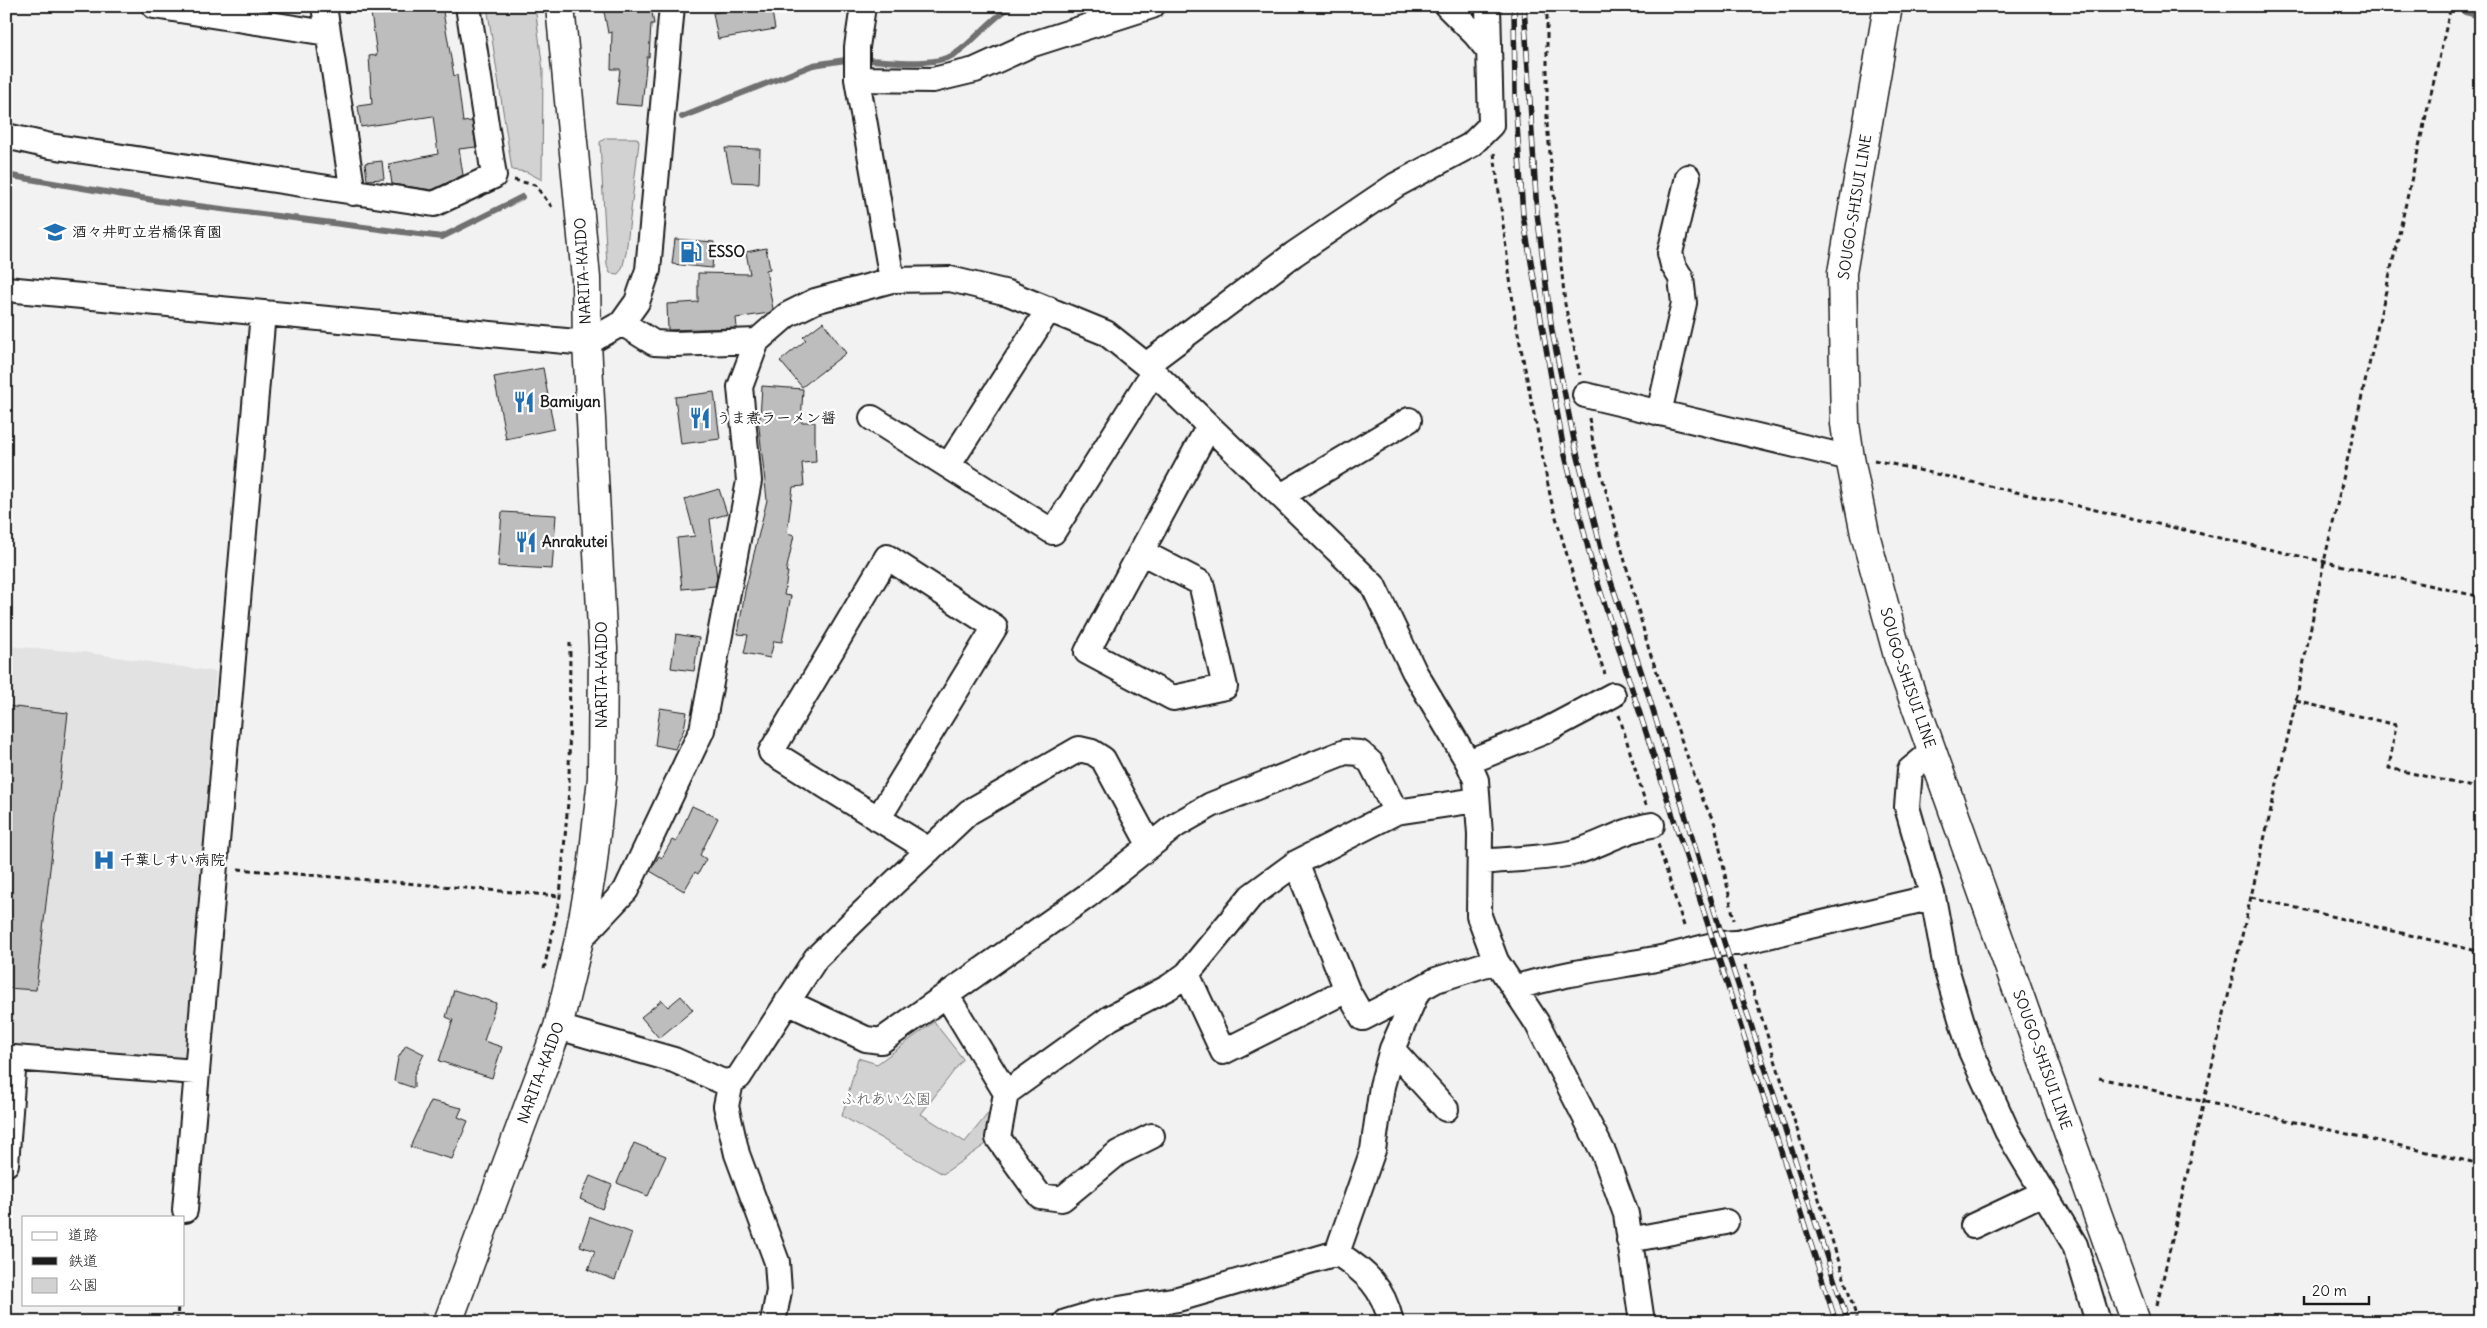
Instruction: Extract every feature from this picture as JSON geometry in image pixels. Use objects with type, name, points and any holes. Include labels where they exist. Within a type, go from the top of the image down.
[{"type":"main road","name":"NARITA-KAIDO","points":[[436,1317],[558,1027],[579,940],[573,898],[592,870],[602,778],[603,648],[587,343],[586,278],[560,6]]},
{"type":"main road","name":"SOUGO-SHISUI LINE","points":[[1888,6],[1842,273],[1845,424],[1850,458],[1865,534],[1898,656],[2146,1317]]},
{"type":"street","points":[[324,6],[353,193]]},
{"type":"street","points":[[6,136],[50,146],[434,204],[494,176],[468,6]]},
{"type":"street","points":[[6,289],[587,343],[622,323],[637,302],[648,270],[672,6]]},
{"type":"street","points":[[862,6],[857,47],[857,79],[892,280]]},
{"type":"street","points":[[857,79],[933,80],[975,70],[1030,45],[1152,6]]},
{"type":"street","points":[[1447,6],[1488,50]]},
{"type":"street","points":[[872,418],[1053,532],[1149,369],[1294,254],[1396,185],[1472,145],[1491,125],[1488,6]]},
{"type":"street","points":[[160,7],[327,33]]},
{"type":"street","points":[[1659,413],[1684,303],[1681,278],[1670,253],[1688,177]]},
{"type":"street","points":[[579,940],[626,890],[702,730],[750,481],[740,387],[757,341],[787,315],[815,301],[892,280],[950,279],[1008,293],[1106,333],[1149,369],[1374,585],[1414,671],[1468,762],[1476,780],[1480,862],[1479,916],[1496,961],[1537,1023],[1604,1154],[1626,1214],[1642,1322]]},
{"type":"street","points":[[948,466],[1049,309]]},
{"type":"street","points":[[185,1210],[263,313]]},
{"type":"street","points":[[622,323],[654,343],[757,341]]},
{"type":"street","points":[[1585,395],[1850,458]]},
{"type":"street","points":[[1281,496],[1409,420]]},
{"type":"street","points":[[1141,552],[1201,583],[1225,687],[1173,698],[1087,652],[1209,426]]},
{"type":"street","points":[[878,819],[995,628],[887,557],[771,752],[878,819],[929,850]]},
{"type":"street","points":[[1468,762],[1543,732],[1612,695]]},
{"type":"street","points":[[558,1027],[674,1060],[721,1081],[731,1082],[740,1077],[816,958],[929,850],[969,812],[1079,750],[1092,752],[1103,759],[1150,846]]},
{"type":"street","points":[[1933,751],[1910,770],[1907,807],[1933,897],[1946,968],[1970,1049],[2007,1132],[2075,1245],[2098,1322]]},
{"type":"street","points":[[787,1002],[866,1039],[881,1041],[1087,896],[1176,825],[1211,805],[1345,752],[1360,753],[1371,763],[1396,812]]},
{"type":"street","points":[[1006,1093],[1110,1018],[1169,987],[1187,974],[1252,896],[1296,863],[1396,812],[1477,800]]},
{"type":"street","points":[[1480,862],[1573,852],[1591,848],[1632,828],[1652,825]]},
{"type":"street","points":[[1296,863],[1347,990],[1363,1018],[1436,980],[1496,961]]},
{"type":"street","points":[[1514,988],[1571,972],[1692,951],[1724,942],[1738,942],[1933,897]]},
{"type":"street","points":[[1187,974],[1223,1052],[1347,990]]},
{"type":"street","points":[[1337,1253],[1373,1150],[1382,1086],[1392,1049],[1418,990]]},
{"type":"street","points":[[947,996],[1006,1093],[998,1138],[1040,1196],[1062,1199],[1118,1153],[1152,1136]]},
{"type":"street","points":[[1392,1049],[1446,1109]]},
{"type":"street","points":[[6,1164],[14,1058],[196,1072]]},
{"type":"street","points":[[731,1082],[726,1106],[738,1154],[777,1262],[779,1291],[773,1322]]},
{"type":"street","points":[[1972,1226],[2042,1193]]},
{"type":"street","points":[[1629,1240],[1726,1222]]},
{"type":"street","points":[[1066,1322],[1096,1313],[1178,1299],[1337,1253],[1361,1269],[1381,1290],[1391,1322]]},
{"type":"path","points":[[1547,6],[1547,124],[1565,304],[1585,395],[1593,443],[1649,650],[1703,800],[1715,824],[1738,942],[1858,1322]]},
{"type":"path","points":[[2146,1317],[2204,1102],[2296,701],[2324,562],[2451,6]]},
{"type":"path","points":[[1491,125],[1515,318],[1551,500],[1583,610],[1612,695],[1692,951]]},
{"type":"path","points":[[494,176],[534,184],[552,207]]},
{"type":"path","points":[[1850,458],[1882,460],[2481,597]]},
{"type":"path","points":[[544,972],[573,898],[569,790],[570,643]]},
{"type":"path","points":[[2296,701],[2396,725],[2389,768],[2481,789]]},
{"type":"path","points":[[215,867],[573,898]]},
{"type":"path","points":[[2251,898],[2481,952]]},
{"type":"path","points":[[2098,1078],[2481,1164]]},
{"type":"path","points":[[177,1322],[178,1306]]},
{"type":"path","points":[[420,1322],[436,1317]]},
{"type":"shaded area","name":"千葉しすい病院","points":[[6,646],[83,652],[216,672],[188,1057],[8,1049],[6,1059]]},
{"type":"green space","points":[[487,6],[535,6],[543,71],[542,180],[527,172],[512,170]]},
{"type":"green space","points":[[606,138],[637,138],[639,142],[626,253],[622,269],[618,274],[610,273],[607,265],[600,142]]},
{"type":"green space","name":"ふれあい公園","points":[[934,1022],[963,1059],[921,1114],[965,1142],[990,1111],[986,1144],[943,1174],[842,1116],[858,1058],[877,1064]]},
{"type":"building","points":[[370,6],[442,6],[454,76],[457,75],[463,122],[472,121],[476,147],[459,149],[463,175],[432,190],[392,184],[389,164],[438,154],[433,116],[361,127],[358,106],[372,104],[369,56],[377,55]]},
{"type":"building","points":[[603,6],[651,6],[654,24],[651,24],[649,57],[647,57],[642,106],[616,104],[620,69],[611,69],[612,32],[608,33]]},
{"type":"building","points":[[755,6],[771,6],[775,29],[718,39],[713,13]]},
{"type":"building","points":[[725,148],[760,149],[759,183],[732,182]]},
{"type":"building","points":[[382,161],[384,179],[367,180],[365,163]]},
{"type":"building","points":[[675,239],[714,242],[712,268],[672,264]]},
{"type":"building","points":[[766,248],[770,269],[766,270],[773,309],[769,313],[736,318],[737,328],[668,330],[667,304],[698,302],[698,273],[750,274],[746,252]]},
{"type":"building","points":[[823,322],[846,353],[802,387],[780,361],[806,340],[803,337]]},
{"type":"building","points":[[543,368],[554,429],[506,439],[494,377]]},
{"type":"building","points":[[762,386],[803,389],[801,422],[815,422],[816,462],[802,463],[804,486],[793,487],[787,533],[794,535],[786,572],[788,572],[784,595],[791,596],[782,642],[774,641],[770,658],[744,653],[748,635],[738,634],[745,591],[767,500],[758,418],[760,418]]},
{"type":"building","points":[[714,392],[720,439],[681,444],[675,397]]},
{"type":"building","points":[[719,489],[727,514],[710,519],[717,578],[715,586],[682,589],[677,538],[695,536],[685,499]]},
{"type":"building","points":[[502,512],[556,515],[552,569],[498,566]]},
{"type":"building","points":[[676,634],[699,638],[694,671],[671,668]]},
{"type":"building","points":[[6,706],[68,713],[36,990],[6,988]]},
{"type":"building","points":[[660,708],[687,712],[684,729],[675,749],[655,745]]},
{"type":"building","points":[[692,806],[718,818],[700,855],[706,859],[698,874],[695,872],[684,891],[650,871],[659,856],[662,858],[672,840],[676,842]]},
{"type":"building","points":[[454,990],[496,1003],[484,1041],[502,1047],[492,1078],[439,1061],[453,1020],[446,1017]]},
{"type":"building","points":[[681,996],[693,1010],[659,1038],[641,1017],[662,1000],[668,1007]]},
{"type":"building","points":[[406,1045],[424,1054],[414,1075],[414,1088],[394,1081],[398,1058]]},
{"type":"building","points":[[431,1101],[462,1108],[458,1117],[468,1121],[452,1159],[410,1147]]},
{"type":"building","points":[[634,1143],[666,1156],[648,1196],[617,1183]]},
{"type":"building","points":[[590,1176],[612,1185],[602,1209],[580,1199]]},
{"type":"building","points":[[590,1217],[632,1233],[615,1280],[588,1270],[595,1251],[580,1246]]},
{"type":"waterway","points":[[862,60],[923,62],[946,58],[963,48],[1012,6]]},
{"type":"waterway","points":[[2465,12],[2481,16]]},
{"type":"waterway","points":[[682,117],[813,65],[852,59]]},
{"type":"waterway","points":[[6,175],[159,201],[442,237],[522,197]]},
{"type":"railway","points":[[1514,6],[1515,95],[1523,216],[1564,451],[1593,568],[1836,1322]]},
{"type":"railway","points":[[1524,6],[1537,213],[1552,331],[1575,445],[1605,564],[1642,674],[1724,942],[1848,1322]]},
{"type":"place","name":"酒々井町立岩橋保育園","points":[[55,232]]},
{"type":"place","name":"ESSO","points":[[691,252]]},
{"type":"place","name":"Bamiyan","points":[[524,402]]},
{"type":"place","name":"うま煮ラーメン醤","points":[[700,418]]},
{"type":"place","name":"Anrakutei","points":[[526,542]]},
{"type":"place","name":"千葉しすい病院","points":[[104,860]]}]
